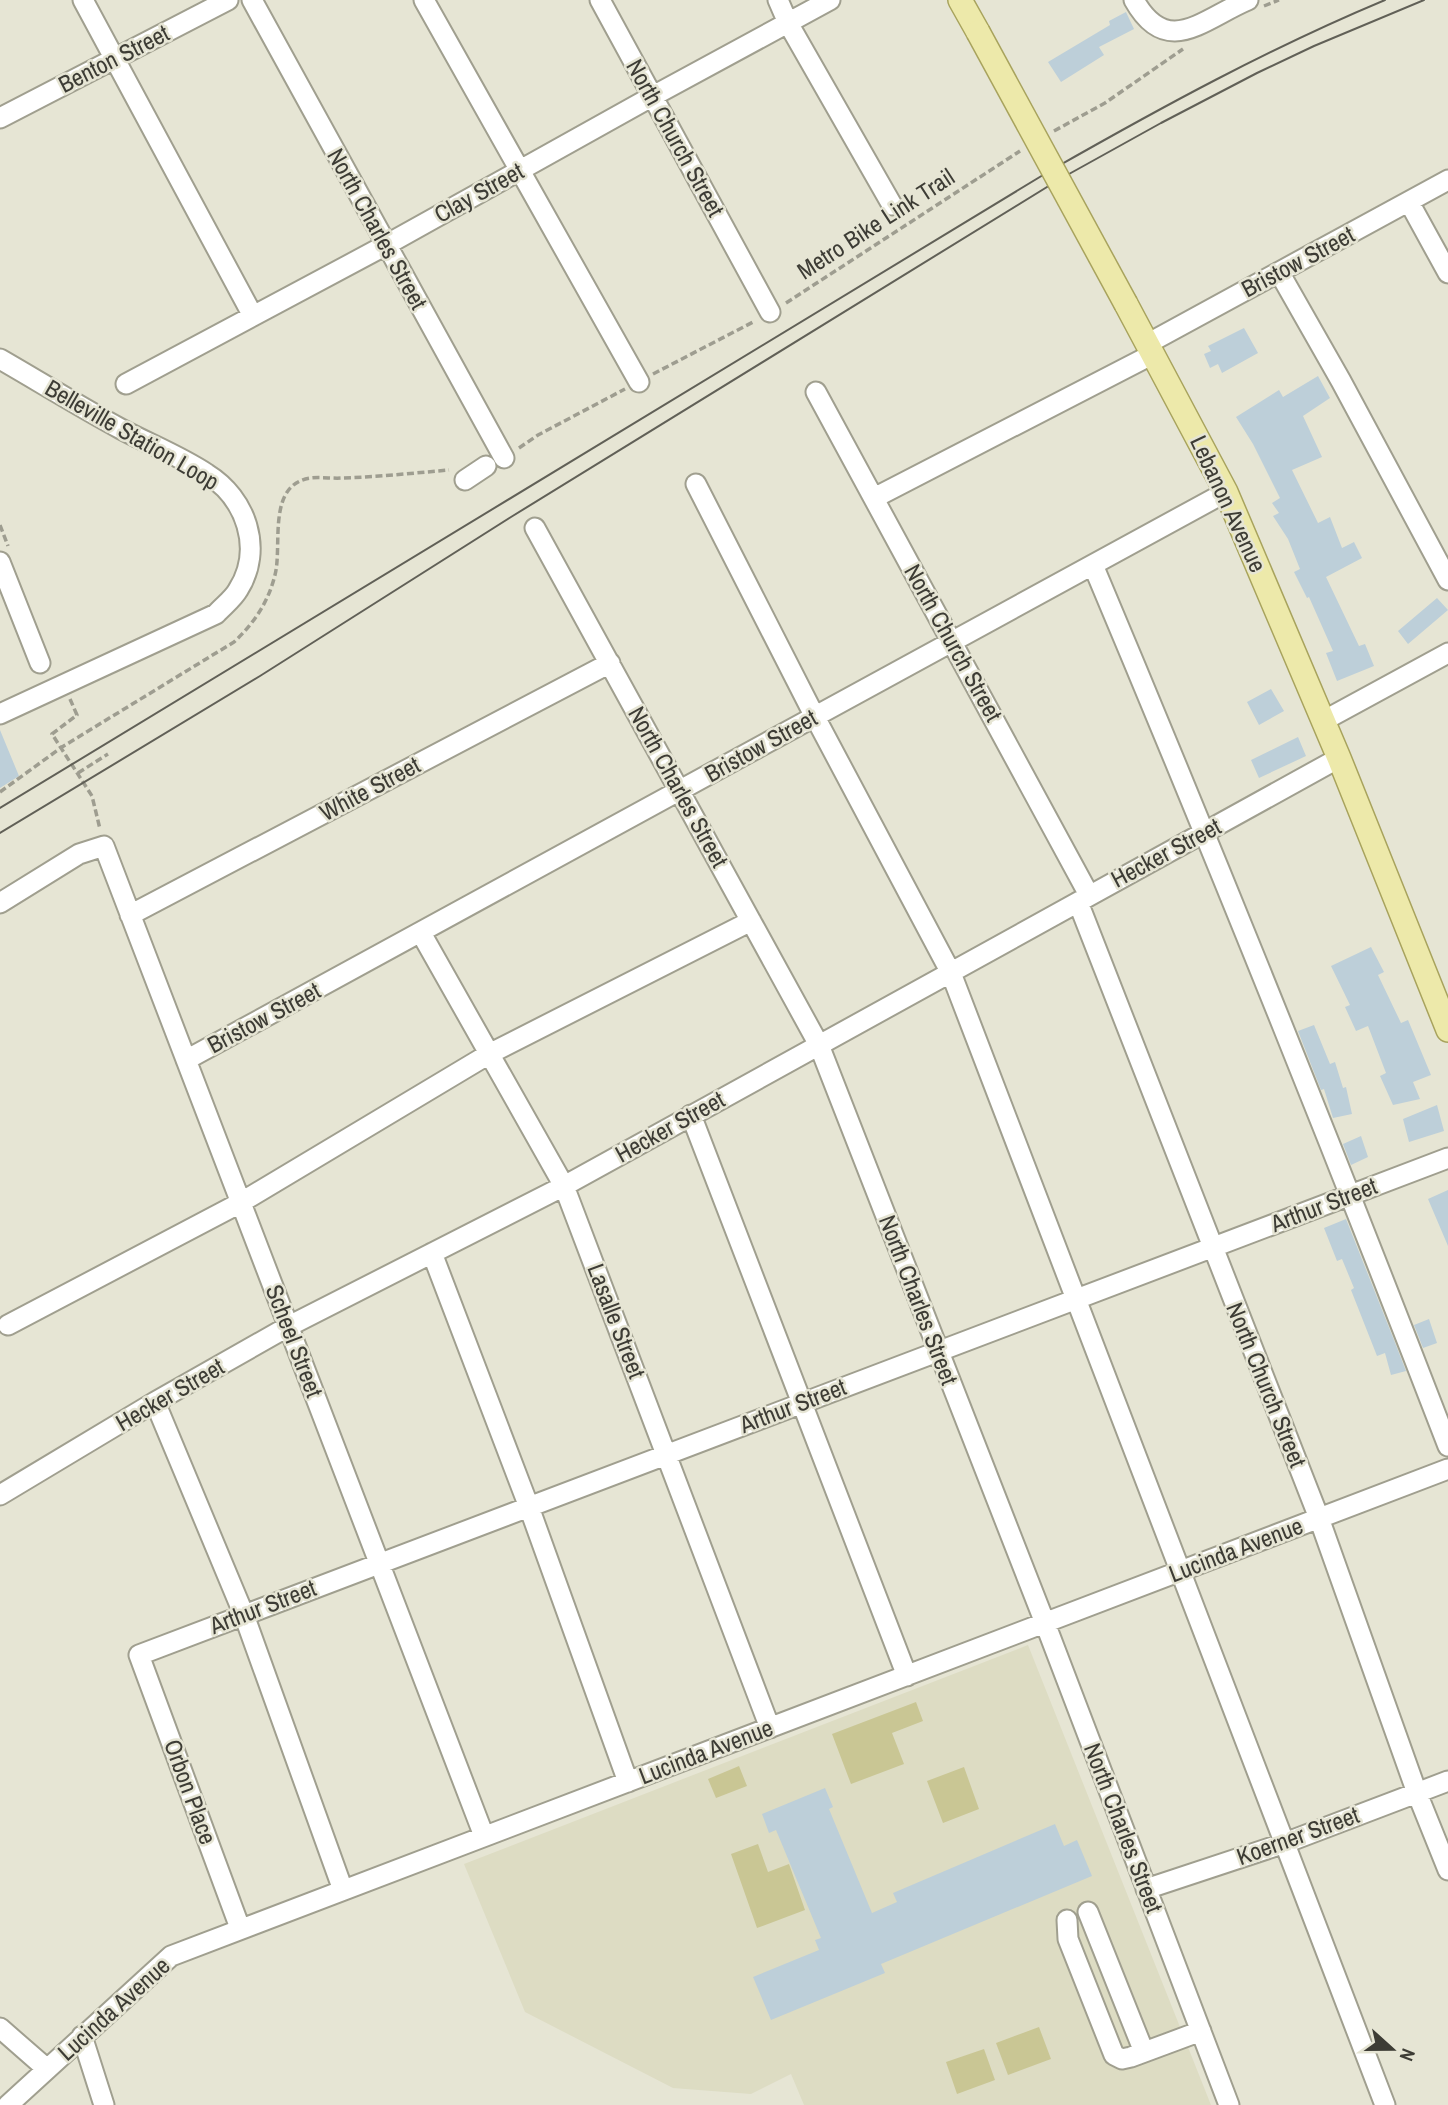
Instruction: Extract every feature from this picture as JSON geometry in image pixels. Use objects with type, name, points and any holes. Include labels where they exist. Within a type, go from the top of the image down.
[{"type":"main road","name":"Lebanon Avenue","points":[[960,0],[1226,492],[1339,758],[1448,1030]]},
{"type":"street","points":[[83,0],[253,316]]},
{"type":"street","name":"Benton Street","points":[[0,118],[228,0]]},
{"type":"street","name":"North Charles Street","points":[[252,0],[504,458]]},
{"type":"street","points":[[424,0],[639,382]]},
{"type":"street","name":"North Church Street","points":[[600,0],[770,312]]},
{"type":"street","points":[[778,0],[788,23],[892,205]]},
{"type":"street","name":"Clay Street","points":[[126,384],[386,245],[830,0]]},
{"type":"street","points":[[1134,0],[1151,24],[1161,30],[1175,32],[1253,4]]},
{"type":"street","name":"Bristow Street","points":[[874,498],[1150,349],[1279,272],[1448,180]]},
{"type":"street","points":[[1409,202],[1448,273]]},
{"type":"street","points":[[1279,272],[1448,580]]},
{"type":"street","name":"Belleville Station Loop","points":[[0,359],[119,429],[208,474],[227,489],[241,508],[251,534],[249,561],[239,590],[216,614],[0,714]]},
{"type":"street","name":"North Church Street","points":[[816,392],[953,641],[1084,898],[1212,1248],[1318,1518],[1417,1793],[1448,1870]]},
{"type":"street","points":[[465,480],[486,466]]},
{"type":"street","points":[[696,484],[815,717],[951,973],[1385,2105]]},
{"type":"street","name":"Bristow Street","points":[[186,1060],[1226,492]]},
{"type":"street","name":"North Charles Street","points":[[535,528],[819,1045],[1045,1623],[1229,2105]]},
{"type":"street","points":[[0,562],[40,663]]},
{"type":"street","points":[[1093,565],[1205,832],[1351,1195],[1448,1446]]},
{"type":"street","points":[[1323,721],[1448,653]]},
{"type":"street","name":"White Street","points":[[130,915],[610,663]]},
{"type":"street","name":"Hecker Street","points":[[0,1495],[289,1326],[564,1186],[1339,758]]},
{"type":"street","points":[[0,903],[79,855],[104,846]]},
{"type":"street","name":"Scheel Street","points":[[104,846],[484,1836]]},
{"type":"street","points":[[8,1325],[240,1203],[489,1054],[751,921]]},
{"type":"street","name":"Lasalle Street","points":[[421,933],[564,1186],[770,1728]]},
{"type":"street","points":[[691,1115],[907,1676]]},
{"type":"street","name":"Arthur Street","points":[[139,1655],[1448,1158]]},
{"type":"street","points":[[432,1253],[628,1782]]},
{"type":"street","points":[[155,1402],[244,1615],[343,1889]]},
{"type":"street","name":"Lucinda Avenue","points":[[8,2105],[171,1956],[1448,1469]]},
{"type":"street","name":"Orbon Place","points":[[139,1655],[240,1928]]},
{"type":"street","name":"Koerner Street","points":[[1146,1889],[1284,1843],[1448,1781]]},
{"type":"street","points":[[1088,1912],[1144,2052]]},
{"type":"street","points":[[1067,1920],[1068,1939],[1111,2050],[1122,2059],[1201,2031]]},
{"type":"street","points":[[0,2028],[47,2069]]},
{"type":"street","points":[[82,2036],[104,2105]]},
{"type":"path","points":[[1253,4],[1279,0]]},
{"type":"path","points":[[1052,132],[1105,103],[1189,44]]},
{"type":"path","name":"Metro Bike Link Trail","points":[[504,458],[538,435],[770,312],[1030,145]]},
{"type":"path","points":[[78,773],[108,754]]},
{"type":"path","points":[[73,764],[92,796],[104,846]]},
{"type":"shaded area","points":[[1028,1645],[1211,2105],[804,2105],[791,2074],[751,2094],[673,2088],[525,2012],[464,1864]]},
{"type":"shaded area","points":[[916,1702],[923,1721],[892,1733],[904,1764],[851,1784],[832,1734]]},
{"type":"shaded area","points":[[739,1766],[747,1786],[716,1798],[708,1779]]},
{"type":"shaded area","points":[[964,1767],[979,1809],[943,1823],[927,1781]]},
{"type":"shaded area","points":[[758,1844],[768,1872],[789,1864],[805,1910],[757,1928],[731,1854]]},
{"type":"shaded area","points":[[1039,2027],[1051,2059],[1008,2075],[996,2043]]},
{"type":"shaded area","points":[[984,2049],[995,2080],[957,2094],[946,2062]]},
{"type":"building","points":[[1126,12],[1134,29],[1099,47],[1104,55],[1061,82],[1048,62],[1110,25],[1109,21]]},
{"type":"building","points":[[1244,328],[1258,353],[1222,373],[1218,364],[1210,368],[1204,354],[1211,351],[1208,346]]},
{"type":"building","points":[[1318,376],[1330,398],[1303,416],[1322,457],[1292,470],[1318,523],[1330,517],[1342,548],[1354,542],[1362,558],[1326,577],[1359,646],[1365,644],[1374,666],[1337,681],[1326,653],[1333,651],[1309,597],[1307,598],[1294,572],[1300,569],[1288,539],[1273,516],[1279,513],[1272,503],[1280,498],[1236,417],[1279,390],[1283,397]]},
{"type":"building","points":[[1437,598],[1448,610],[1408,644],[1398,631]]},
{"type":"building","points":[[1271,689],[1284,711],[1259,725],[1247,702]]},
{"type":"building","points":[[0,730],[19,776],[0,788]]},
{"type":"building","points":[[1298,737],[1306,756],[1259,778],[1251,760]]},
{"type":"building","points":[[1371,947],[1384,972],[1378,975],[1401,1023],[1408,1020],[1431,1075],[1413,1082],[1420,1099],[1393,1105],[1380,1076],[1386,1073],[1368,1026],[1356,1031],[1345,1007],[1350,1005],[1331,966]]},
{"type":"building","points":[[1314,1025],[1330,1064],[1335,1062],[1343,1088],[1346,1087],[1352,1114],[1333,1118],[1324,1089],[1321,1090],[1298,1031]]},
{"type":"building","points":[[1437,1105],[1444,1131],[1409,1142],[1403,1119]]},
{"type":"building","points":[[1361,1136],[1368,1157],[1351,1165],[1343,1144]]},
{"type":"building","points":[[1448,1190],[1448,1246],[1428,1199]]},
{"type":"building","points":[[1346,1219],[1406,1371],[1391,1375],[1385,1353],[1377,1356],[1342,1259],[1337,1261],[1324,1228]]},
{"type":"building","points":[[1429,1319],[1437,1343],[1423,1348],[1414,1325]]},
{"type":"building","points":[[825,1788],[833,1807],[829,1809],[872,1913],[897,1902],[893,1893],[1055,1824],[1064,1846],[1077,1840],[1092,1876],[881,1964],[885,1973],[771,2020],[753,1977],[819,1950],[815,1940],[821,1938],[776,1830],[769,1833],[762,1814]]},
{"type":"tram line","points":[[0,808],[1053,169],[1217,79],[1385,0]]},
{"type":"tram line","points":[[0,833],[260,676],[511,517],[1060,179],[1257,73],[1424,0]]}]
